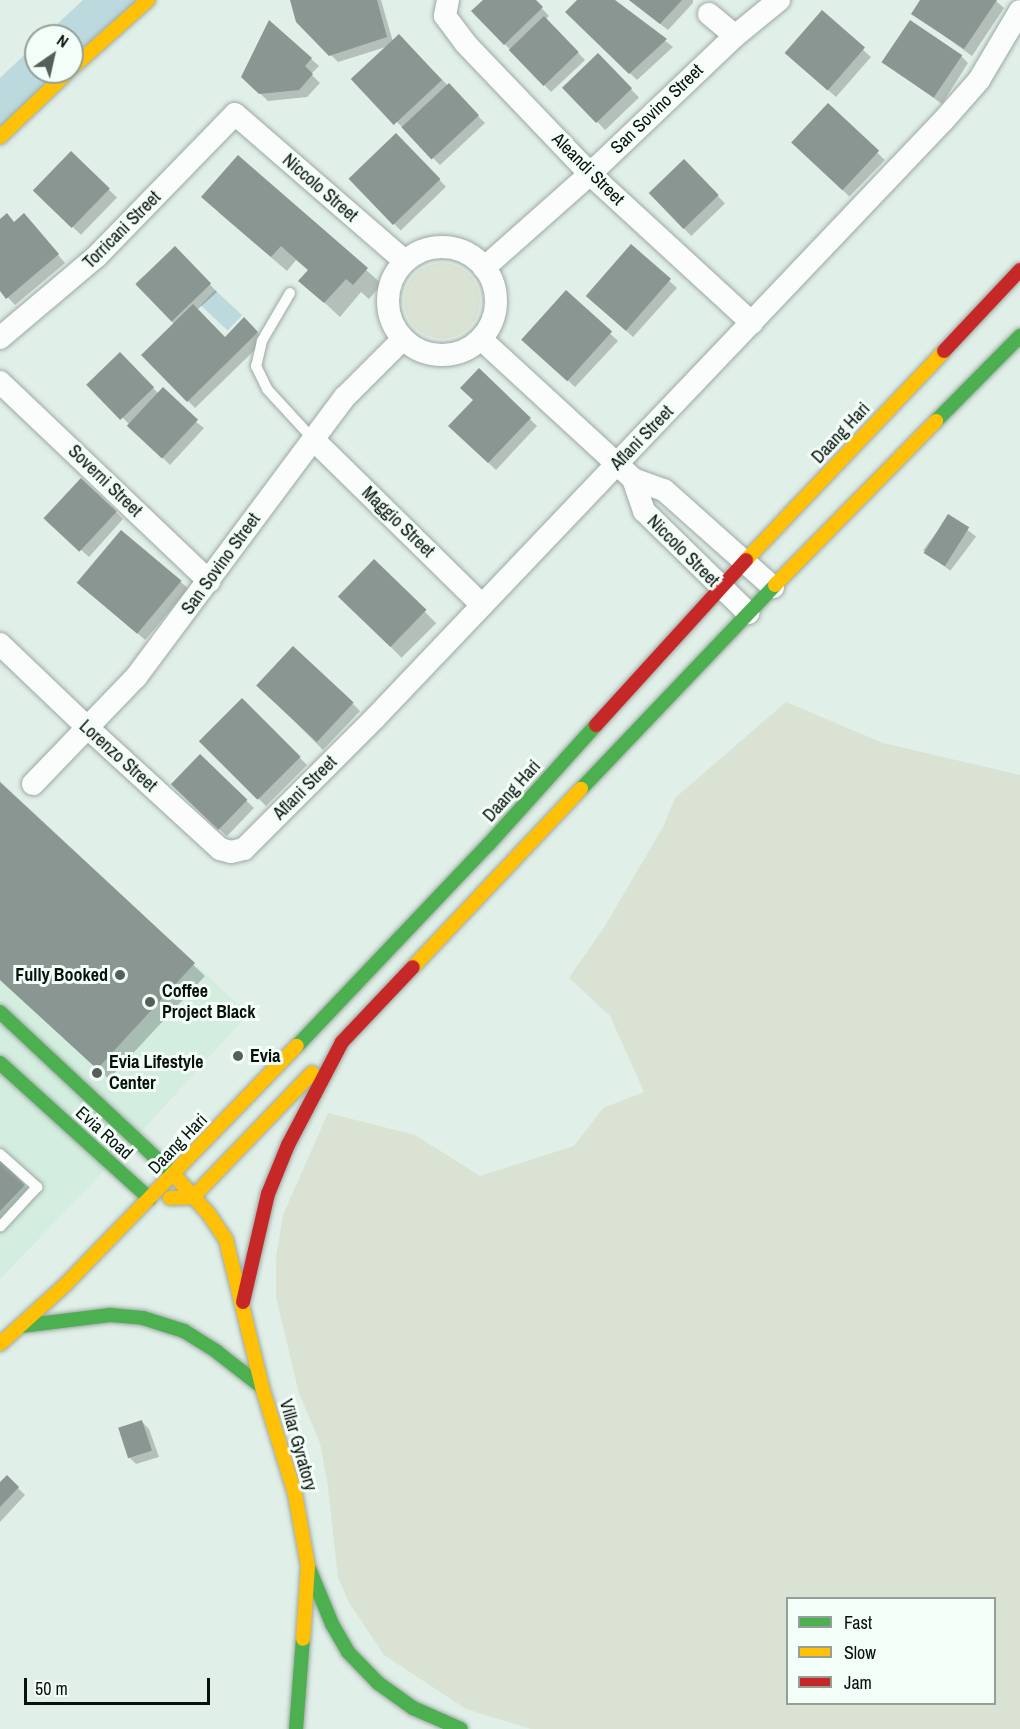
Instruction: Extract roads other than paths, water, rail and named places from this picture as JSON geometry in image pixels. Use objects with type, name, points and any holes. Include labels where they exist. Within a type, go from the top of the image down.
[{"type":"main road","points":[[84,57],[148,0]]},
{"type":"main road","points":[[0,137],[55,84]]},
{"type":"main road","name":"Daang Hari","points":[[21,1326],[174,1175],[488,845],[720,588],[1020,270]]},
{"type":"main road","points":[[150,1199],[193,1197],[748,613],[1020,336]]},
{"type":"main road","name":"Evia Road","points":[[1,1016],[24,1042],[174,1175],[208,1213],[226,1240],[243,1302]]},
{"type":"main road","points":[[262,1387],[243,1302],[268,1194],[288,1144],[342,1041]]},
{"type":"main road","name":"Evia Road","points":[[2,1063],[150,1199]]},
{"type":"main road","name":"Villar Gyratory","points":[[21,1326],[110,1315],[142,1318],[184,1331],[217,1352],[262,1387],[294,1494],[308,1566],[296,1729]]},
{"type":"main road","points":[[0,1344],[21,1326]]},
{"type":"main road","points":[[308,1566],[332,1624],[348,1652],[363,1668],[378,1683],[413,1708],[461,1729]]},
{"type":"street","name":"Aleandi Street","points":[[448,0],[445,16],[454,30],[590,174],[752,323]]},
{"type":"street","name":"San Sovino Street","points":[[484,268],[590,174],[735,36],[779,0]]},
{"type":"street","name":"Aflani Street","points":[[244,849],[482,604],[625,472],[752,323],[979,80],[1020,11]]},
{"type":"street","points":[[709,14],[735,36]]},
{"type":"street","name":"Niccolo Street","points":[[236,114],[405,261]]},
{"type":"street","name":"Torricani Street","points":[[0,338],[96,257],[236,114]]},
{"type":"street","points":[[446,248],[473,258],[484,268],[493,285],[496,304],[494,316],[481,339],[470,348],[442,355],[428,353],[403,339],[394,327],[388,300],[396,273],[405,261],[417,253],[446,248]]},
{"type":"street","name":"San Sovino Street","points":[[33,784],[136,677],[345,397],[403,339]]},
{"type":"street","name":"Niccolo Street","points":[[481,339],[625,472],[664,490],[773,587]]},
{"type":"street","name":"Soverni Street","points":[[0,382],[209,581]]},
{"type":"street","name":"Maggio Street","points":[[313,439],[482,604]]},
{"type":"street","name":"Niccolo Street","points":[[625,472],[644,511],[748,613]]},
{"type":"street","name":"Lorenzo Street","points":[[0,644],[220,849],[231,852],[244,849]]},
{"type":"lane","points":[[290,293],[262,341],[256,366],[267,389],[313,439]]},
{"type":"lane","points":[[0,1154],[37,1187],[0,1227]]},
{"type":"water","points":[[215,290],[242,315],[228,331],[201,305]]},
{"type":"waterway","points":[[84,29],[115,0]]},
{"type":"waterway","points":[[0,108],[25,84]]},
{"type":"place","name":"Fully Booked","points":[[120,975]]},
{"type":"place","name":"Coffee Project Black","points":[[150,1002]]},
{"type":"place","name":"Evia","points":[[238,1056]]},
{"type":"place","name":"Evia Lifestyle Center","points":[[97,1073]]}]
